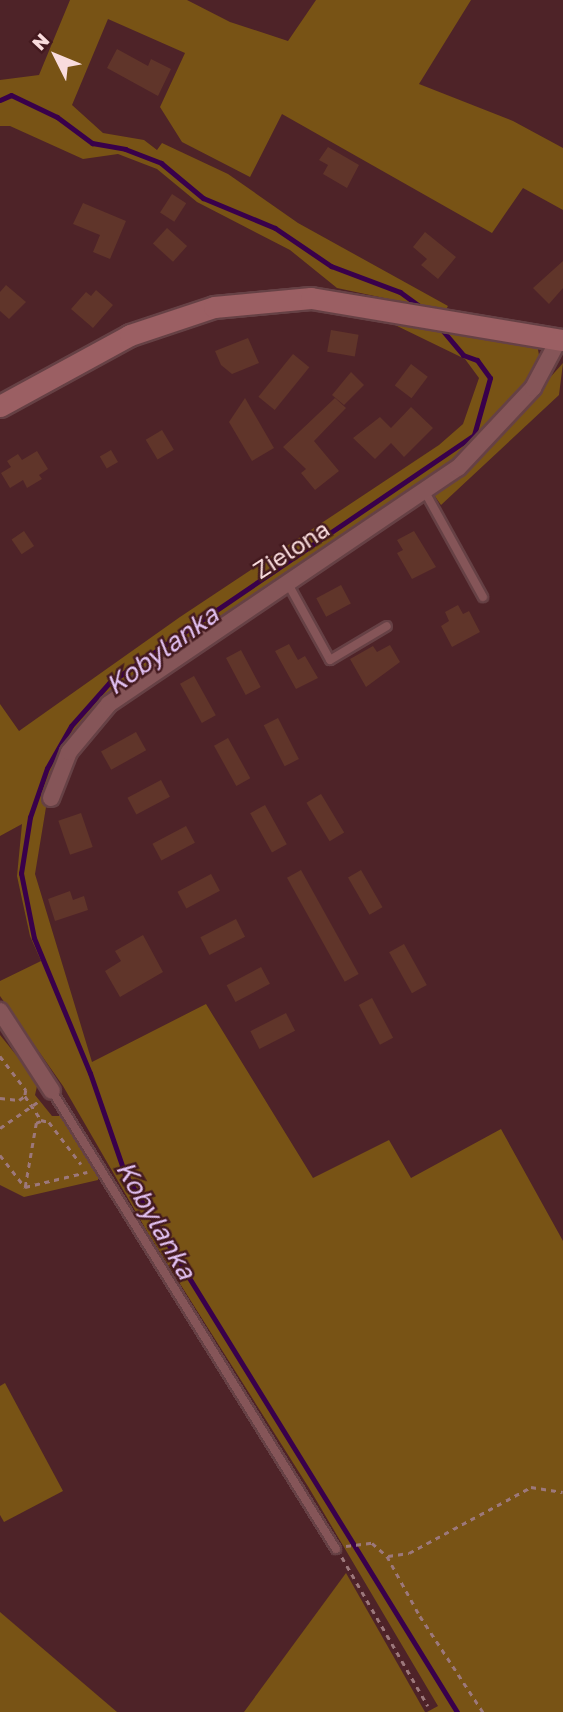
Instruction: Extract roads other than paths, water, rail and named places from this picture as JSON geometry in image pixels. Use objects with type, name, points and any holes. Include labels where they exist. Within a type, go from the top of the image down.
[{"type":"street","name":"Zielona","points":[[0,406],[130,335],[214,307],[311,298],[561,340],[544,372],[481,448],[425,492],[287,582],[109,704],[69,752],[51,798]]},
{"type":"street","points":[[0,1011],[52,1091]]},
{"type":"lane","points":[[425,492],[484,597]]},
{"type":"lane","points":[[287,582],[330,660],[387,626]]},
{"type":"lane","points":[[52,1091],[340,1548]]},
{"type":"waterway","name":"Kobylanka","points":[[0,100],[11,95],[57,117],[92,143],[125,149],[161,163],[203,198],[275,228],[331,266],[400,292],[425,310]]},
{"type":"waterway","name":"Kobylanka","points":[[438,325],[463,355],[477,360],[490,378],[474,435],[109,683],[71,726],[47,768],[30,817],[21,873],[34,938],[90,1073],[125,1174],[457,1712]]}]
